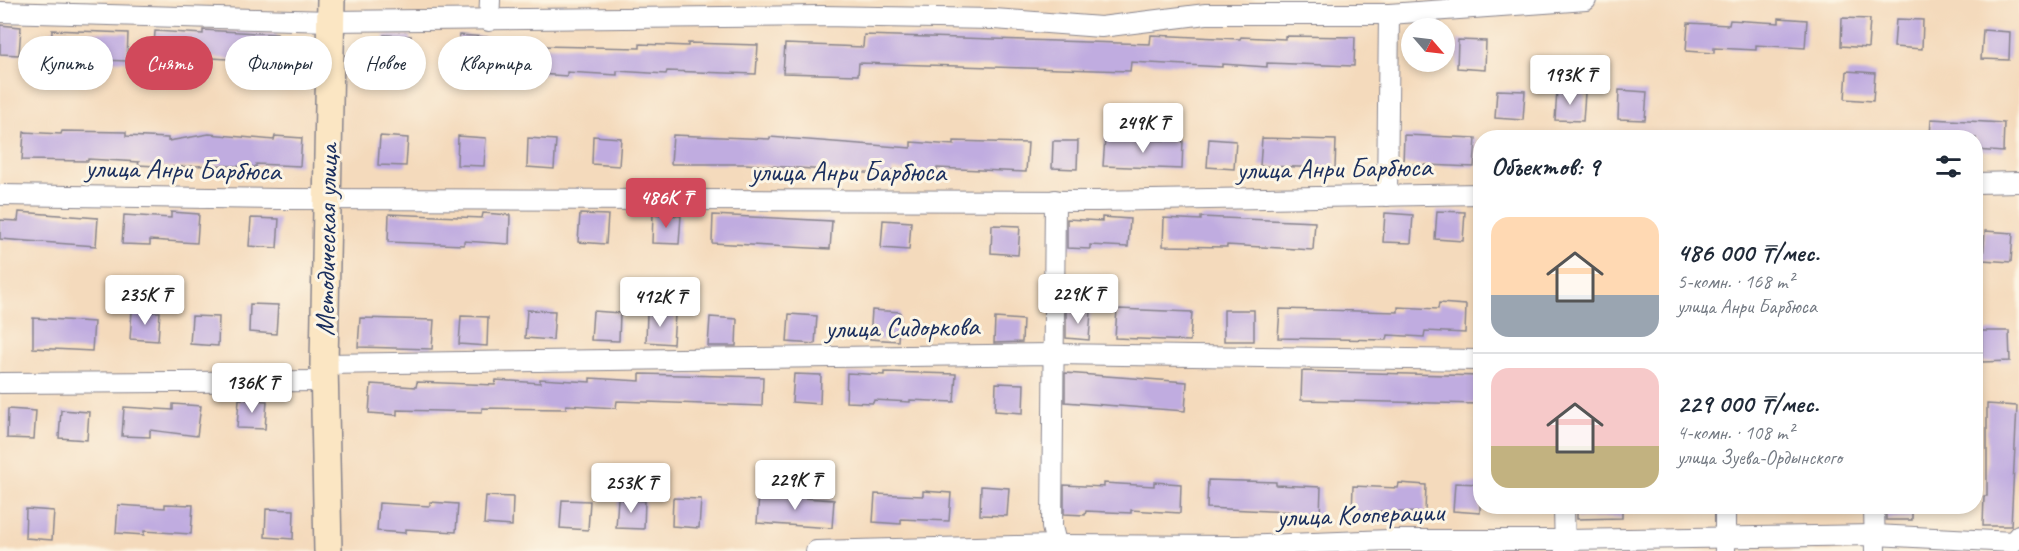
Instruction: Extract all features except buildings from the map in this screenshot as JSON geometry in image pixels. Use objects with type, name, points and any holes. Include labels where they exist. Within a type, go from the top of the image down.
[{"type":"main road","name":"Методическая улица","points":[[328,551],[324,372],[331,10]]},
{"type":"street","points":[[489,21],[490,0]]},
{"type":"street","points":[[0,12],[331,10],[489,21],[657,9],[994,9],[1101,27],[1206,7],[1389,14],[1586,0]]},
{"type":"street","points":[[1387,196],[1389,14]]},
{"type":"street","points":[[1983,183],[2019,182]]},
{"type":"street","name":"улица Анри Барбюса","points":[[0,195],[278,199],[326,197],[1054,200],[1473,194]]},
{"type":"street","points":[[1054,200],[1052,527],[1057,548]]},
{"type":"street","name":"улица Сидоркова","points":[[0,383],[324,372],[1053,354],[1473,360]]},
{"type":"street","points":[[1564,514],[1565,546]]},
{"type":"street","points":[[1725,514],[1725,544]]},
{"type":"street","points":[[1874,514],[1875,543]]},
{"type":"street","name":"улица Кооперации","points":[[816,551],[1875,543],[2016,538]]}]
